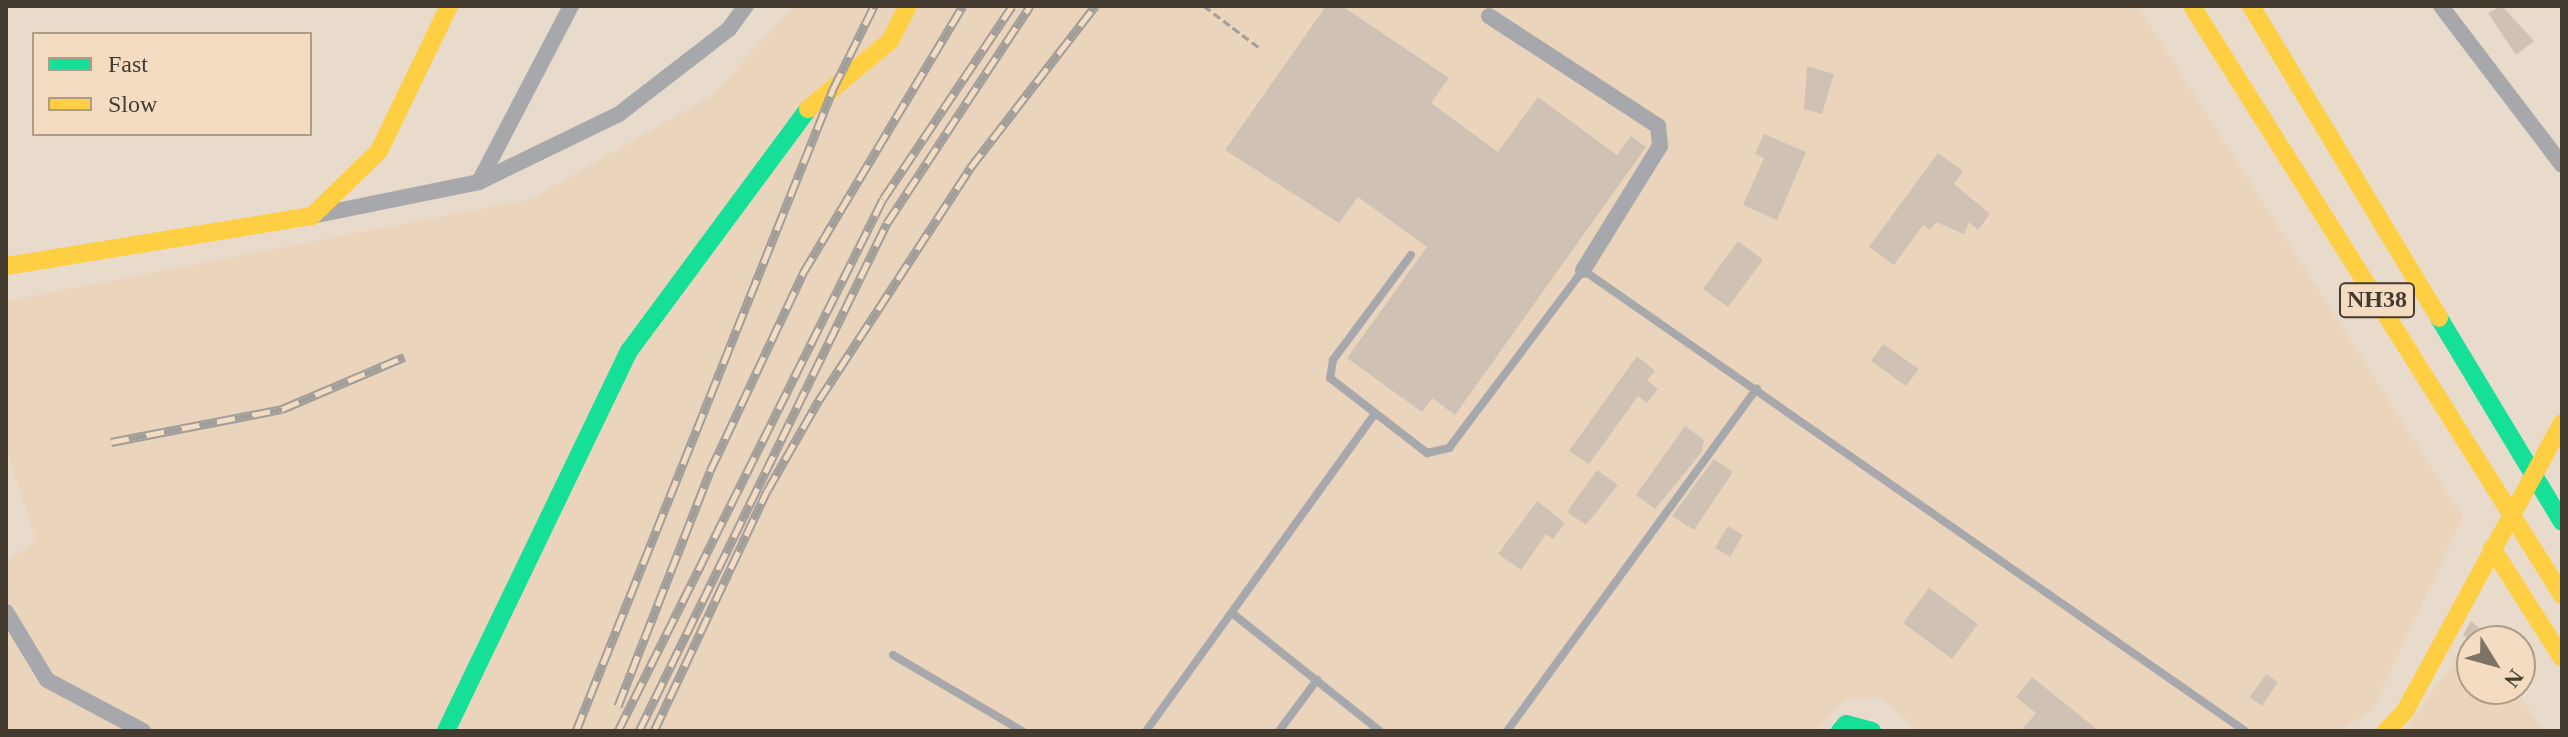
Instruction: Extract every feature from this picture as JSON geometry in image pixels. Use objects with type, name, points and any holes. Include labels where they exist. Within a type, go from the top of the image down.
[{"type":"main road","points":[[6,266],[312,216],[379,151],[449,6]]},
{"type":"main road","points":[[446,731],[629,351],[793,120],[867,64],[908,6]]},
{"type":"main road","name":"NH38","points":[[2192,6],[2562,595]]},
{"type":"main road","name":"NH38","points":[[2251,6],[2562,522]]},
{"type":"main road","points":[[2386,731],[2405,711],[2562,423]]},
{"type":"main road","points":[[2549,445],[2562,463]]},
{"type":"main road","points":[[2492,548],[2562,658]]},
{"type":"main road","points":[[1843,728],[1872,731]]},
{"type":"street","points":[[479,182],[571,6]]},
{"type":"street","points":[[312,216],[479,182],[619,114],[729,29],[746,6]]},
{"type":"street","points":[[2441,6],[2562,165]]},
{"type":"street","points":[[1489,16],[1658,126],[1660,146],[1583,270]]},
{"type":"street","points":[[6,612],[47,680],[143,731]]},
{"type":"lane","points":[[1411,255],[1333,360],[1330,378],[1427,453],[1449,448],[1583,270],[1757,388],[2245,731]]},
{"type":"lane","points":[[1507,731],[1757,388]]},
{"type":"lane","points":[[1146,731],[1375,413]]},
{"type":"lane","points":[[1232,613],[1380,731]]},
{"type":"lane","points":[[893,655],[1022,731]]},
{"type":"lane","points":[[1279,731],[1317,680]]},
{"type":"lane","points":[[1825,731],[1843,728]]},
{"type":"path","points":[[1204,6],[1261,49]]},
{"type":"shaded area","points":[[794,6],[2138,6],[2463,517],[2372,711],[2338,731],[1919,731],[1880,698],[1845,699],[1815,731],[6,731],[6,561],[36,541],[6,449],[6,301],[531,199],[712,95]]},
{"type":"shaded area","points":[[2456,660],[2456,705],[2526,705],[2544,731],[2404,731]]},
{"type":"building","points":[[1326,6],[1342,6],[1449,78],[1431,103],[1498,152],[1538,97],[1617,155],[1631,136],[1646,147],[1455,415],[1432,398],[1422,412],[1347,358],[1427,247],[1358,197],[1339,223],[1225,150]]},
{"type":"building","points":[[2502,6],[2534,41],[2516,55],[2488,13]]},
{"type":"building","points":[[1807,66],[1834,74],[1822,114],[1804,109]]},
{"type":"building","points":[[1764,134],[1806,152],[1777,220],[1743,205],[1764,158],[1755,154]]},
{"type":"building","points":[[1938,153],[1963,171],[1954,184],[1990,214],[1978,230],[1969,222],[1964,234],[1936,222],[1930,230],[1923,225],[1894,265],[1869,247]]},
{"type":"building","points":[[1738,241],[1763,260],[1728,307],[1703,289]]},
{"type":"building","points":[[1883,344],[1919,369],[1906,386],[1871,361]]},
{"type":"building","points":[[1637,356],[1655,371],[1647,380],[1658,389],[1647,403],[1638,396],[1589,464],[1569,451]]},
{"type":"building","points":[[1685,426],[1704,440],[1702,452],[1655,509],[1636,495]]},
{"type":"building","points":[[1714,459],[1733,472],[1694,530],[1672,516]]},
{"type":"building","points":[[1597,470],[1618,485],[1586,525],[1567,512]]},
{"type":"building","points":[[1537,501],[1565,523],[1553,539],[1546,534],[1521,570],[1498,554]]},
{"type":"building","points":[[1728,526],[1743,535],[1730,557],[1715,548]]},
{"type":"building","points":[[1929,588],[1978,624],[1952,659],[1903,623]]},
{"type":"building","points":[[2266,674],[2278,682],[2262,706],[2250,697]]},
{"type":"building","points":[[2032,677],[2099,731],[2021,731],[2036,713],[2016,697]]},
{"type":"railway","points":[[576,731],[833,89],[874,6]]},
{"type":"railway","points":[[618,706],[710,471],[803,273],[963,6]]},
{"type":"railway","points":[[618,731],[883,199],[1012,6]]},
{"type":"railway","points":[[639,731],[887,223],[1030,6]]},
{"type":"railway","points":[[654,731],[767,491],[819,400],[970,168],[1095,6]]},
{"type":"railway","points":[[111,442],[282,409],[404,357]]},
{"type":"traffic: fast","points":[[446,731],[629,351],[808,109]]},
{"type":"traffic: fast","points":[[2439,318],[2562,522]]},
{"type":"traffic: fast","points":[[1840,731],[1846,724],[1872,731]]},
{"type":"traffic: slow","points":[[6,266],[312,216],[379,151],[449,6]]},
{"type":"traffic: slow","points":[[808,109],[890,41],[908,6]]},
{"type":"traffic: slow","points":[[2192,6],[2562,595]]},
{"type":"traffic: slow","points":[[2251,6],[2439,318]]},
{"type":"traffic: slow","points":[[2386,731],[2405,711],[2562,423]]},
{"type":"traffic: slow","points":[[2492,548],[2562,658]]}]
